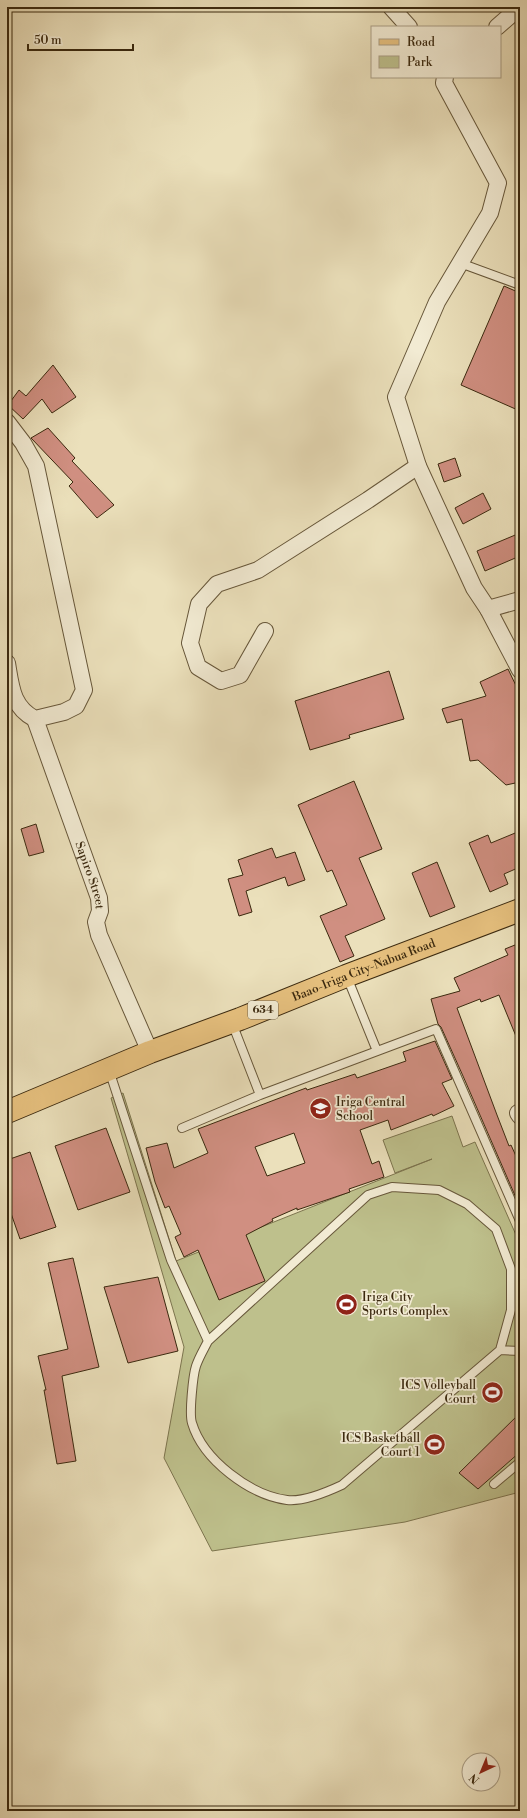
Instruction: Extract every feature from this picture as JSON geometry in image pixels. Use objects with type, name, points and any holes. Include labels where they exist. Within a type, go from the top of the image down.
[{"type":"main road","name":"Baao-Iriga City-Nabua Road","points":[[7,1112],[150,1052],[232,1023],[346,976],[520,910]]},
{"type":"street","points":[[391,7],[408,26]]},
{"type":"street","points":[[498,26],[520,7]]},
{"type":"street","points":[[445,78],[444,83],[498,183],[490,213],[437,302],[396,397],[418,466],[474,588],[518,660]]},
{"type":"street","points":[[7,422],[23,443],[36,466],[84,690],[76,706],[64,712],[35,719],[25,714],[10,695],[7,663]]},
{"type":"street","points":[[265,631],[240,675],[221,681],[198,667],[190,643],[198,604],[217,584],[258,570],[368,500],[418,466]]},
{"type":"street","points":[[488,609],[520,600]]},
{"type":"street","name":"Sapiro Street","points":[[35,719],[99,898],[100,911],[96,922],[99,935],[150,1052]]},
{"type":"lane","points":[[460,263],[520,285]]},
{"type":"lane","points":[[346,976],[377,1051]]},
{"type":"lane","points":[[232,1023],[260,1095]]},
{"type":"lane","points":[[182,1128],[260,1095],[436,1029],[520,1221]]},
{"type":"lane","points":[[108,1069],[171,1260],[208,1341]]},
{"type":"lane","points":[[392,1187],[440,1190],[467,1204],[496,1229],[511,1269],[511,1310],[500,1350],[342,1485],[320,1496],[288,1500],[254,1490],[227,1471],[207,1453],[192,1422],[192,1394],[196,1367],[208,1341],[368,1194],[392,1187]]},
{"type":"lane","points":[[500,1350],[520,1351]]},
{"type":"lane","points":[[494,1484],[520,1462]]},
{"type":"green space","name":"Iriga City Sports Complex","points":[[123,1093],[176,1261],[432,1159],[395,1173],[383,1140],[452,1116],[463,1147],[475,1142],[520,1244],[520,1492],[405,1522],[212,1551],[164,1458],[184,1347],[111,1098]]},
{"type":"building","points":[[504,286],[520,293],[520,411],[461,385]]},
{"type":"building","points":[[53,365],[76,397],[52,413],[42,399],[23,419],[8,405],[19,390],[26,396]]},
{"type":"building","points":[[48,428],[75,458],[72,461],[114,505],[97,518],[69,486],[73,482],[31,438]]},
{"type":"building","points":[[455,458],[461,476],[444,482],[438,464]]},
{"type":"building","points":[[483,493],[491,509],[463,524],[455,508]]},
{"type":"building","points":[[520,533],[520,556],[485,571],[477,551]]},
{"type":"building","points":[[508,669],[520,694],[520,782],[506,785],[478,760],[470,761],[462,719],[447,723],[442,709],[486,696],[480,682]]},
{"type":"building","points":[[389,671],[404,719],[349,735],[350,738],[310,750],[295,701]]},
{"type":"building","points":[[354,781],[382,849],[359,858],[385,919],[345,936],[354,956],[340,962],[320,916],[347,905],[332,870],[327,872],[298,805]]},
{"type":"building","points":[[36,824],[44,852],[29,856],[21,829]]},
{"type":"building","points":[[520,831],[520,867],[504,874],[508,884],[490,892],[469,843],[488,835],[491,843]]},
{"type":"building","points":[[272,848],[276,858],[295,852],[305,880],[288,886],[285,877],[246,891],[252,912],[239,916],[228,879],[243,875],[238,860]]},
{"type":"building","points":[[437,862],[455,907],[430,917],[412,873]]},
{"type":"building","points":[[520,943],[520,1046],[499,995],[481,1002],[480,999],[457,1008],[509,1146],[511,1145],[520,1165],[520,1207],[463,1076],[441,1027],[438,1024],[431,999],[460,991],[454,978],[508,955],[505,949]]},
{"type":"building","points":[[435,1041],[452,1079],[442,1083],[454,1106],[433,1116],[432,1114],[391,1130],[388,1120],[360,1130],[372,1164],[379,1161],[384,1177],[349,1189],[350,1192],[297,1210],[297,1208],[272,1219],[273,1221],[246,1235],[265,1281],[219,1300],[198,1250],[184,1257],[175,1237],[181,1234],[169,1206],[165,1208],[155,1182],[146,1148],[167,1143],[174,1168],[208,1153],[198,1129],[306,1088],[307,1090],[355,1074],[357,1078],[406,1061],[403,1052]],"holes":[[[294,1133],[305,1163],[267,1176],[255,1147]]]},
{"type":"building","points":[[106,1128],[130,1192],[78,1210],[55,1146]]},
{"type":"building","points":[[30,1152],[56,1227],[20,1239],[7,1202],[7,1160]]},
{"type":"building","points":[[73,1258],[99,1367],[62,1376],[76,1461],[57,1464],[44,1390],[46,1390],[38,1356],[68,1349],[48,1263]]},
{"type":"building","points":[[158,1277],[178,1351],[128,1363],[104,1287]]},
{"type":"building","points":[[520,1413],[520,1452],[478,1489],[459,1473]]},
{"type":"place","name":"Iriga Central School","points":[[320,1109]]},
{"type":"place","name":"Iriga City Sports Complex","points":[[346,1304]]},
{"type":"place","name":"ICS Volleyball Court","points":[[492,1392]]},
{"type":"place","name":"ICS Basketball Court 1","points":[[435,1445]]}]
